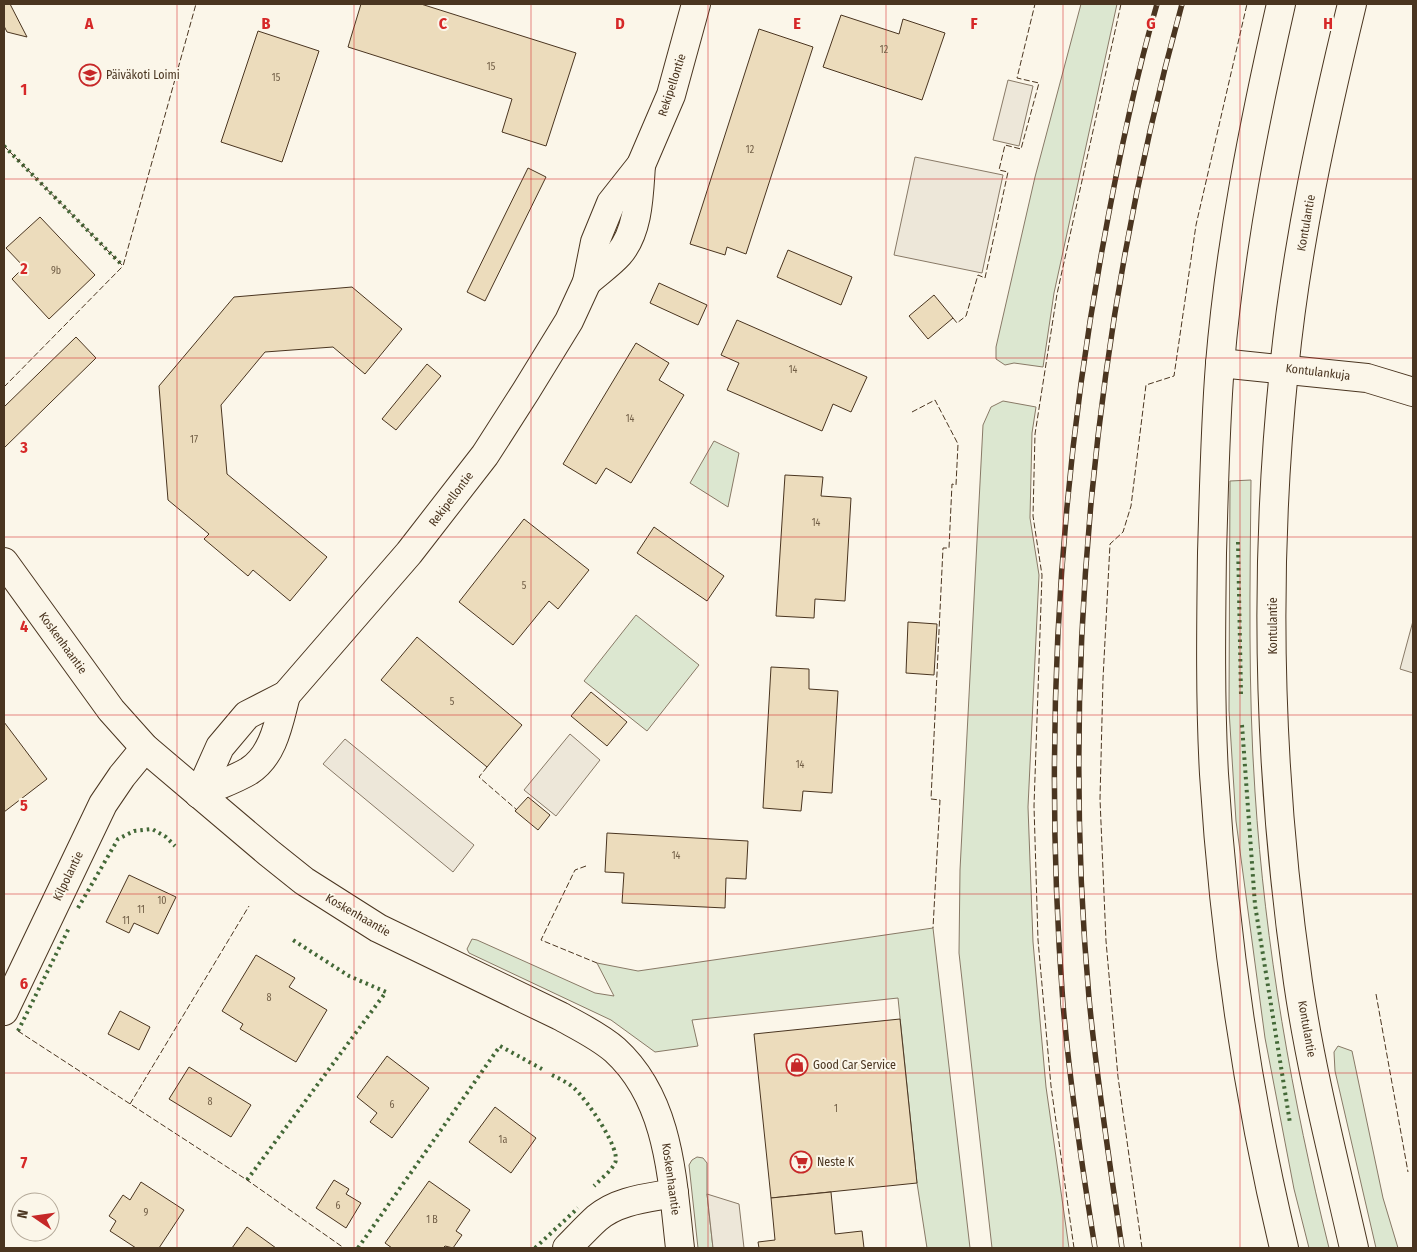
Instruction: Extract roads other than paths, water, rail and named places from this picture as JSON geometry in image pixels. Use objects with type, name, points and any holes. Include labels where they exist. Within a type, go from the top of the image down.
[{"type":"street","name":"Rekipellontie","points":[[199,794],[220,747],[247,715],[286,695],[409,553],[485,455],[569,321],[587,282],[595,242],[611,203],[641,165],[671,95],[696,4]]},
{"type":"street","points":[[1281,4],[1238,216],[1220,363],[1214,466],[1211,642],[1214,774],[1224,893],[1238,1006],[1258,1124],[1284,1248]]},
{"type":"street","name":"Kontulantie","points":[[1352,4],[1328,105],[1302,241],[1284,368],[1276,472],[1272,640],[1279,795],[1298,983],[1321,1105],[1354,1248]]},
{"type":"street","name":"Kontulankuja","points":[[1220,363],[1284,368],[1367,378],[1413,392]]},
{"type":"street","name":"Koskenhaantie","points":[[4,562],[111,710],[145,748],[304,881],[378,928],[560,1016],[589,1032],[615,1050],[636,1073],[654,1103],[665,1140],[674,1193],[680,1248]]},
{"type":"street","name":"Rekipellontie","points":[[199,794],[250,770],[260,759],[274,739],[286,695]]},
{"type":"street","name":"Kilpolantie","points":[[4,1011],[103,804],[122,776],[145,748]]},
{"type":"street","points":[[567,1248],[598,1217],[612,1209],[623,1204],[674,1193]]},
{"type":"railway","points":[[1095,1248],[1069,1065],[1057,910],[1055,723],[1058,629],[1074,442],[1086,349],[1119,161],[1140,66],[1157,4]]},
{"type":"railway","points":[[1122,1248],[1092,1029],[1081,874],[1079,749],[1082,623],[1092,497],[1106,372],[1126,247],[1152,125],[1182,4]]},
{"type":"place","name":"Päiväkoti Loimi","points":[[90,75]]},
{"type":"place","name":"Good Car Service","points":[[797,1065]]},
{"type":"place","name":"Neste K","points":[[801,1162]]}]
